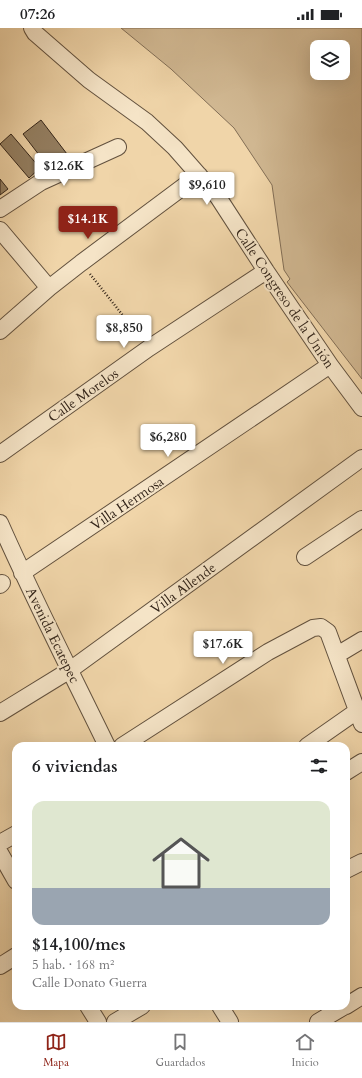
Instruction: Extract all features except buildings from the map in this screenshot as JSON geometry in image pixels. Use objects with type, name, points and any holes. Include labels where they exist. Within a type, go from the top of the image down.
[{"type":"street","name":"Calle Congreso de la Unión","points":[[32,28],[35,33],[89,80],[147,122],[175,148],[199,175],[218,197],[330,365],[362,408]]},
{"type":"street","points":[[0,209],[41,182],[118,147]]},
{"type":"street","points":[[0,331],[49,288],[199,175]]},
{"type":"street","points":[[0,230],[49,288]]},
{"type":"street","name":"Calle Morelos","points":[[0,454],[149,348],[266,271]]},
{"type":"street","name":"Villa Hermosa","points":[[22,573],[330,365]]},
{"type":"street","name":"Villa Allende","points":[[0,713],[70,670],[362,458]]},
{"type":"street","points":[[305,557],[362,519]]},
{"type":"street","name":"Avenida Ecatepec","points":[[0,523],[22,573],[105,742]]},
{"type":"street","points":[[128,742],[268,652],[313,628],[321,627],[328,632],[359,718],[314,742]]},
{"type":"street","points":[[337,655],[362,640]]},
{"type":"street","points":[[350,770],[362,762]]},
{"type":"street","points":[[0,843],[12,836]]},
{"type":"street","points":[[0,853],[12,874]]},
{"type":"street","points":[[350,868],[362,862]]},
{"type":"street","points":[[0,966],[12,958]]},
{"type":"street","points":[[350,1004],[362,996]]},
{"type":"street","points":[[90,1010],[98,1022]]},
{"type":"street","points":[[115,1022],[135,1010]]},
{"type":"street","points":[[222,1010],[230,1022]]},
{"type":"street","points":[[318,1022],[339,1010]]},
{"type":"path","points":[[81,263],[149,348]]},
{"type":"shaded area","points":[[121,28],[362,28],[362,379],[287,282],[290,279],[284,270],[272,185],[234,128],[171,69]]}]
